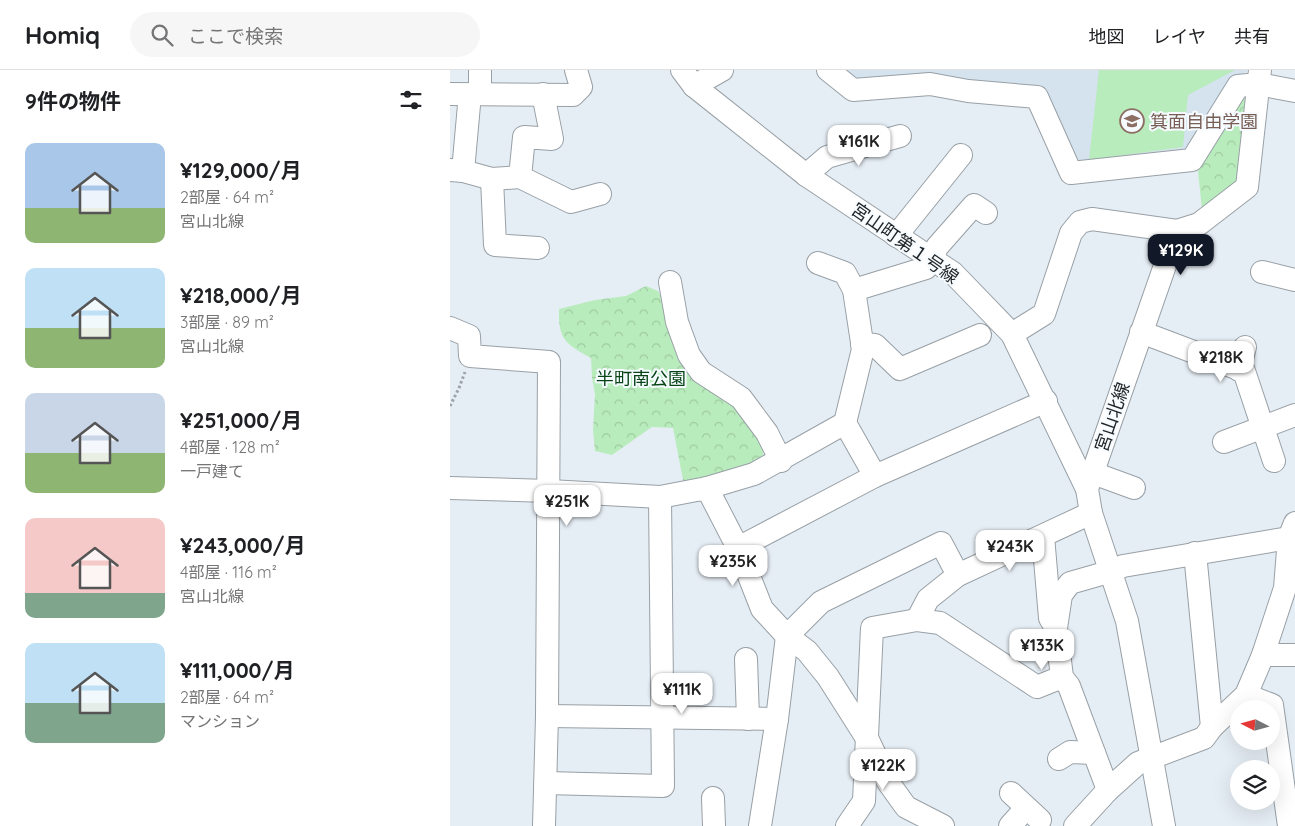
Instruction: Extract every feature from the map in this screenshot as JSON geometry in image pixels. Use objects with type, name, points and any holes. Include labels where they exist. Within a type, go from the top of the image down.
[{"type":"street","points":[[480,70],[467,94],[457,171],[492,179],[520,177],[571,202],[600,194]]},
{"type":"street","points":[[467,94],[573,95],[581,87],[576,70]]},
{"type":"street","points":[[688,78],[722,70]]},
{"type":"street","points":[[828,70],[853,90],[930,84],[968,91],[1037,97],[1070,173],[1192,160],[1238,86],[1259,77],[1295,91]]},
{"type":"street","points":[[1012,334],[1044,314],[1071,233],[1080,222],[1092,219],[1177,231],[1199,224],[1247,187],[1259,77]]},
{"type":"street","name":"宮山町第１号線","points":[[688,78],[806,175],[953,273],[1012,334],[1046,402],[1090,481]]},
{"type":"street","points":[[520,177],[524,137],[552,139],[543,94]]},
{"type":"street","points":[[806,175],[828,157],[900,136]]},
{"type":"street","points":[[896,236],[960,155]]},
{"type":"street","points":[[492,179],[495,245],[538,248]]},
{"type":"street","points":[[854,290],[926,268],[932,259],[936,247],[974,205],[986,213]]},
{"type":"street","name":"宮山北線","points":[[1164,826],[1127,621],[1112,571],[1091,513],[1090,481],[1177,231]]},
{"type":"street","points":[[818,263],[845,273],[854,290],[863,349],[845,423],[875,476]]},
{"type":"street","points":[[1262,272],[1295,280]]},
{"type":"street","points":[[670,282],[677,322],[689,355],[701,372],[741,398],[767,433],[781,460]]},
{"type":"street","points":[[450,328],[469,336],[470,356],[549,362],[547,716],[544,826]]},
{"type":"street","points":[[1141,332],[1244,372],[1274,461]]},
{"type":"street","points":[[862,344],[875,345],[900,369],[980,335]]},
{"type":"street","points":[[1239,370],[1245,347]]},
{"type":"street","points":[[738,548],[875,476],[1046,402]]},
{"type":"street","points":[[1224,442],[1295,416]]},
{"type":"street","points":[[450,488],[660,497],[707,488],[754,474],[845,423]]},
{"type":"street","points":[[1090,481],[1134,488]]},
{"type":"street","points":[[707,488],[738,548],[762,609],[787,636],[807,651],[828,677],[868,740],[888,782],[906,807],[932,824]]},
{"type":"street","points":[[546,783],[663,786],[660,497]]},
{"type":"street","points":[[917,620],[928,599],[958,575],[1091,513]]},
{"type":"street","points":[[1043,536],[1050,618],[1056,628]]},
{"type":"street","points":[[760,826],[777,720],[787,636],[821,602],[942,542],[958,575]]},
{"type":"street","points":[[1075,826],[1108,790],[1138,763],[1204,738],[1212,727],[1246,695],[1263,655],[1285,588],[1292,542],[1195,553],[1122,566],[1112,571],[1070,583],[1061,595],[1056,628],[1062,677],[1069,686],[1108,790]]},
{"type":"street","points":[[1195,553],[1212,727]]},
{"type":"street","points":[[847,826],[864,801],[872,628],[917,620],[940,623],[1037,687],[1062,677]]},
{"type":"street","points":[[1263,655],[1295,655]]},
{"type":"street","points":[[746,660],[748,719]]},
{"type":"street","points":[[1246,695],[1272,705],[1291,824]]},
{"type":"street","points":[[547,716],[777,720]]},
{"type":"street","points":[[1059,759],[1070,752],[1094,753]]},
{"type":"street","points":[[714,798],[714,826]]},
{"type":"street","points":[[1010,826],[1026,807]]},
{"type":"path","points":[[450,406],[460,388],[470,356]]},
{"type":"shaded area","name":"箕面自由学園","points":[[846,70],[1249,70],[1229,82],[1186,154],[1084,164],[1075,158],[1044,88],[857,78]]},
{"type":"green space","points":[[1099,70],[1235,70],[1188,95],[1183,147],[1089,160]]},
{"type":"green space","points":[[1239,99],[1247,99],[1239,181],[1202,210],[1198,171]]},
{"type":"green space","name":"半町南公園","points":[[646,286],[658,291],[667,308],[735,406],[764,443],[762,463],[684,485],[673,428],[652,427],[612,455],[595,451],[593,430],[595,394],[591,358],[575,349],[565,340],[560,328],[559,309],[595,300],[626,296]]},
{"type":"place","name":"箕面自由学園","points":[[1132,121]]}]
